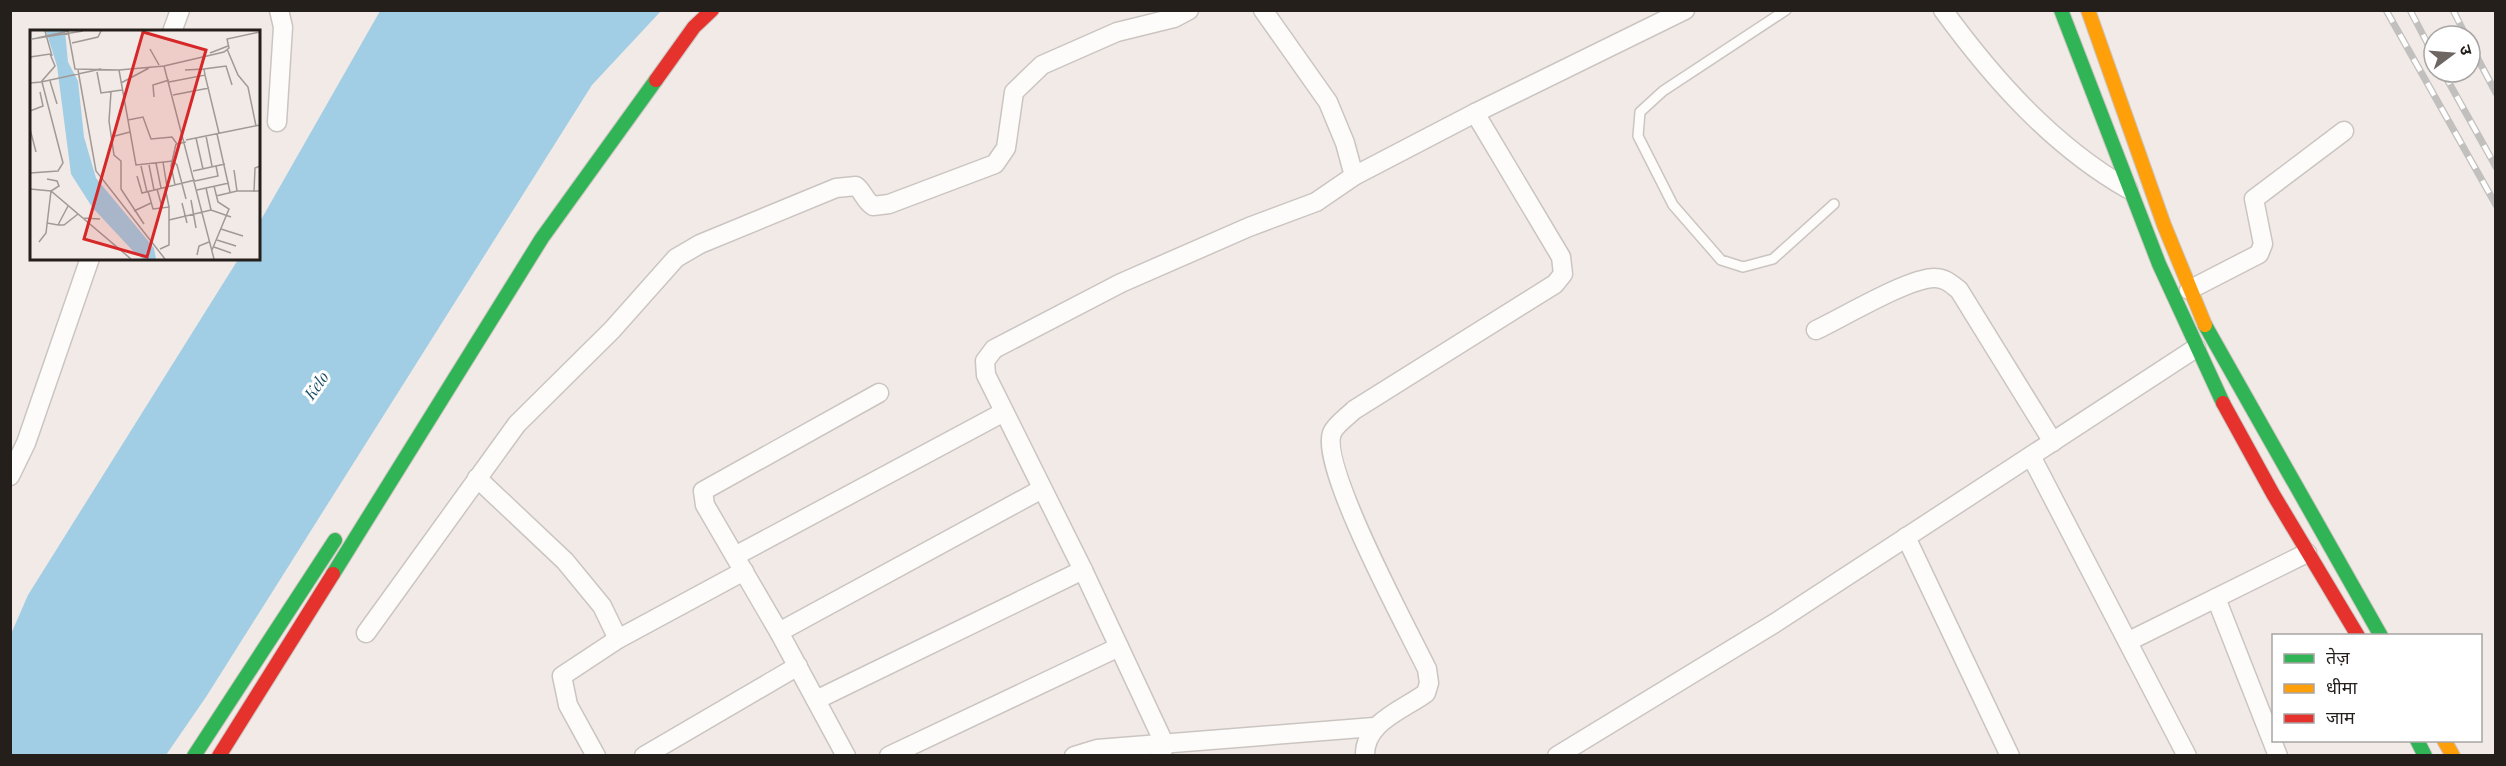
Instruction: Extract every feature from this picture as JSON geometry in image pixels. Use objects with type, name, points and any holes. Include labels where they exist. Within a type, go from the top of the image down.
[{"type":"street","points":[[173,30],[180,10]]},
{"type":"street","points":[[277,122],[283,27],[279,10]]},
{"type":"street","points":[[219,756],[542,238],[694,27],[712,10]]},
{"type":"street","points":[[366,633],[517,424],[612,330],[676,258],[700,244],[836,188],[856,186],[861,189],[865,201],[873,206],[889,204],[990,168],[1006,148],[1014,92],[1042,65],[1117,32],[1174,18],[1189,10]]},
{"type":"street","points":[[1263,10],[1329,102],[1345,143],[1354,176]]},
{"type":"street","points":[[1162,750],[1119,647],[1083,570],[986,375],[985,361],[994,349],[1121,283],[1249,227],[1316,202],[1354,176],[1475,113],[1685,10]]},
{"type":"street","points":[[1942,10],[2006,88],[2059,141],[2091,168],[2128,189]]},
{"type":"street","points":[[2061,10],[2128,189],[2196,348],[2294,533],[2357,634]]},
{"type":"street","points":[[2088,10],[2189,290],[2216,349],[2380,634]]},
{"type":"street","points":[[1365,756],[1365,742],[1374,727],[1426,693],[1429,683],[1427,669],[1344,495],[1330,454],[1332,432],[1354,410],[1555,284],[1563,274],[1561,257],[1475,113]]},
{"type":"street","points":[[378,475],[614,114]]},
{"type":"street","points":[[2189,290],[2259,254],[2263,244],[2254,199],[2344,131]]},
{"type":"street","points":[[10,476],[26,444],[89,260]]},
{"type":"street","points":[[1816,330],[1913,283],[1933,278],[1946,280],[1959,290],[2053,442]]},
{"type":"street","points":[[1557,756],[1775,623],[2196,348]]},
{"type":"street","points":[[838,753],[816,700],[780,632],[705,505],[703,491],[879,393]]},
{"type":"street","points":[[597,756],[568,705],[561,676],[740,564],[1004,412]]},
{"type":"street","points":[[2031,456],[2187,756]]},
{"type":"street","points":[[477,478],[565,561],[602,606],[618,639]]},
{"type":"street","points":[[780,632],[1042,489]]},
{"type":"street","points":[[194,756],[345,525]]},
{"type":"street","points":[[1906,537],[2010,756]]},
{"type":"street","points":[[2129,641],[2307,553]]},
{"type":"street","points":[[816,700],[1083,570]]},
{"type":"street","points":[[2216,598],[2272,741]]},
{"type":"street","points":[[889,756],[1119,647]]},
{"type":"street","points":[[644,756],[798,666]]},
{"type":"street","points":[[1074,756],[1097,749],[1162,750],[1374,727]]},
{"type":"street","points":[[2273,742],[2278,756]]},
{"type":"street","points":[[2418,742],[2425,756]]},
{"type":"street","points":[[2445,742],[2453,756]]},
{"type":"lane","points":[[1786,10],[1663,91],[1640,112],[1638,136],[1673,205],[1721,260],[1743,267],[1773,259],[1834,204]]},
{"type":"water","name":"Kelo","points":[[380,11],[661,11],[592,85],[206,697],[166,755],[11,755],[11,634],[28,595],[238,260],[260,260],[260,221]]},
{"type":"railway","points":[[2386,10],[2496,205]]},
{"type":"railway","points":[[2410,10],[2422,33]]},
{"type":"railway","points":[[2453,10],[2460,24]]},
{"type":"railway","points":[[2482,67],[2496,93]]},
{"type":"railway","points":[[2450,84],[2496,167]]},
{"type":"traffic: fast","points":[[2061,10],[2159,264],[2223,403]]},
{"type":"traffic: fast","points":[[333,574],[542,238],[656,80]]},
{"type":"traffic: fast","points":[[2205,325],[2380,634]]},
{"type":"traffic: fast","points":[[194,756],[335,540]]},
{"type":"traffic: fast","points":[[2418,742],[2425,756]]},
{"type":"traffic: slow","points":[[2088,10],[2164,225],[2205,325]]},
{"type":"traffic: slow","points":[[2445,742],[2453,756]]},
{"type":"traffic: jam","points":[[656,80],[694,27],[712,10]]},
{"type":"traffic: jam","points":[[2223,403],[2273,494],[2357,634]]},
{"type":"traffic: jam","points":[[219,756],[333,574]]}]
